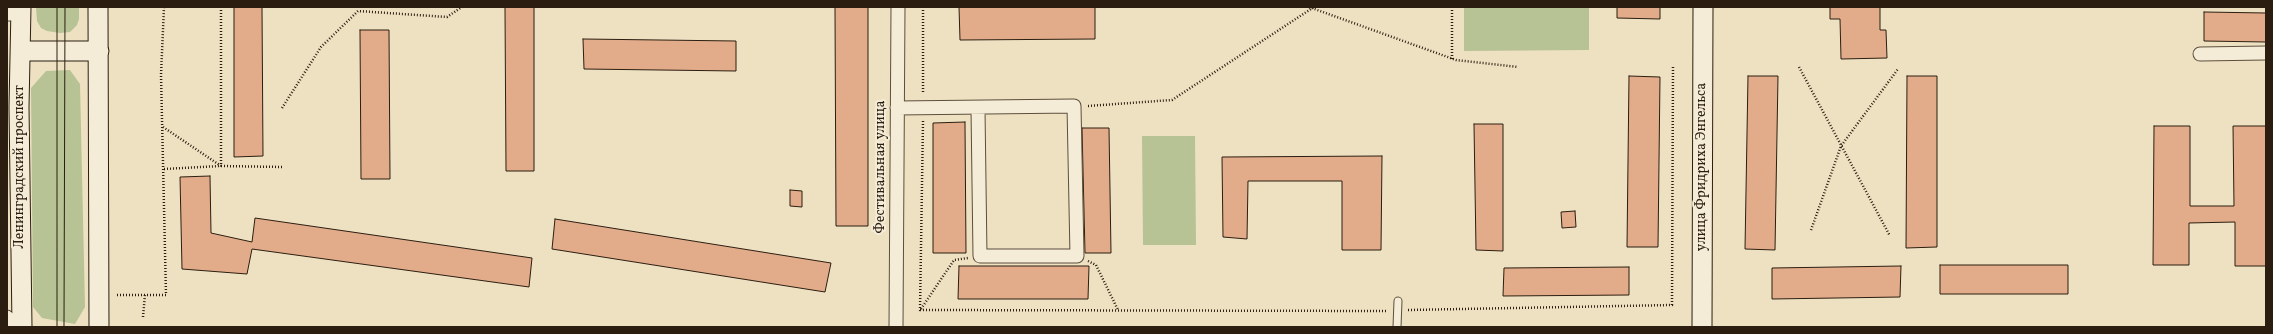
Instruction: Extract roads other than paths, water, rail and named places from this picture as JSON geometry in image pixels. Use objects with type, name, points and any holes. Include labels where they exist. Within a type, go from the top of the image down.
[{"type":"main road","points":[[98,7],[99,327]]},
{"type":"main road","name":"улица Фридриха Энгельса","points":[[1702,327],[1703,7]]},
{"type":"main road","name":"Ленинградский проспект","points":[[16,12],[20,51],[19,107],[22,327]]},
{"type":"main road","points":[[20,51],[98,51]]},
{"type":"street","name":"Фестивальная улица","points":[[896,327],[898,7]]},
{"type":"street","points":[[2200,54],[2266,53]]},
{"type":"street","points":[[897,108],[978,109],[1074,106],[1077,256],[980,256],[978,109]]},
{"type":"street","points":[[7,317],[18,327]]},
{"type":"lane","points":[[1397,327],[1398,301]]},
{"type":"tram line","points":[[57,7],[57,327]]},
{"type":"tram line","points":[[64,327],[65,7]]}]
